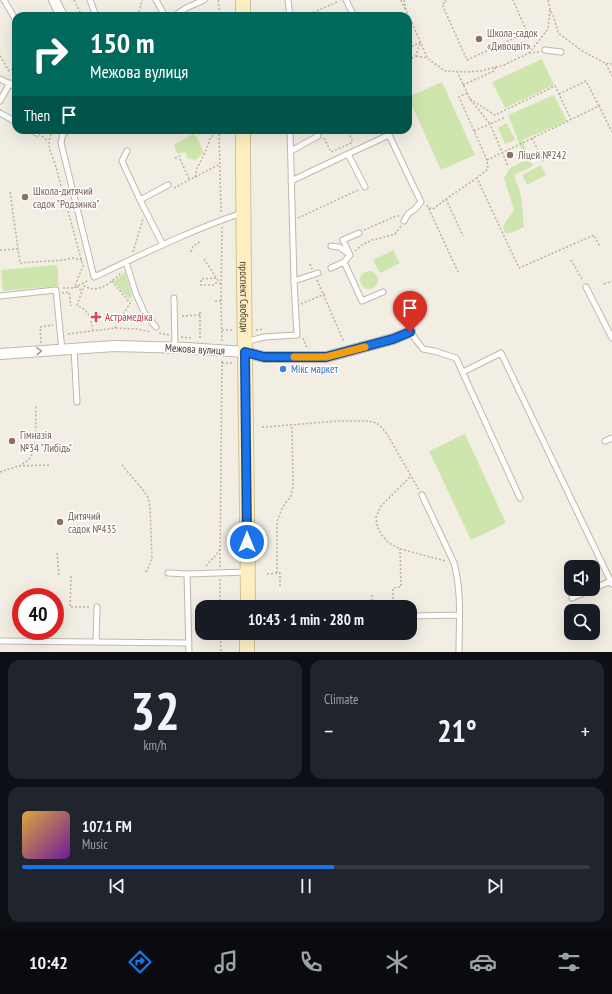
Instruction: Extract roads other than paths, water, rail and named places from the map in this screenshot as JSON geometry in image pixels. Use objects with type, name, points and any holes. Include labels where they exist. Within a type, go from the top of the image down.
[{"type":"street","points":[[54,0],[60,12]]},
{"type":"street","points":[[243,0],[243,12]]},
{"type":"street","name":"проспект Свободи","points":[[243,134],[248,600]]},
{"type":"street","name":"Межова вулиця","points":[[0,354],[114,346],[175,348],[245,347],[264,357],[326,357],[393,339],[410,332]]},
{"type":"street","points":[[247,652],[248,640]]},
{"type":"lane","points":[[4,0],[12,14]]},
{"type":"lane","points":[[90,0],[94,12]]},
{"type":"lane","points":[[156,0],[163,12]]},
{"type":"lane","points":[[180,12],[204,0]]},
{"type":"lane","points":[[288,0],[290,12]]},
{"type":"lane","points":[[346,0],[352,12]]},
{"type":"lane","points":[[546,50],[561,52]]},
{"type":"lane","points":[[0,78],[10,83],[0,101]]},
{"type":"lane","points":[[0,114],[12,120]]},
{"type":"lane","points":[[63,134],[61,143],[94,277],[163,245],[243,212]]},
{"type":"lane","points":[[245,347],[264,337],[297,335],[290,134]]},
{"type":"lane","points":[[291,181],[348,154],[384,134]]},
{"type":"lane","points":[[389,134],[421,202],[408,214],[404,221]]},
{"type":"lane","points":[[291,151],[318,136]]},
{"type":"lane","points":[[127,152],[122,161],[163,245]]},
{"type":"lane","points":[[348,154],[365,187]]},
{"type":"lane","points":[[140,200],[168,185]]},
{"type":"lane","points":[[350,255],[343,240],[359,233]]},
{"type":"lane","points":[[331,246],[339,247],[350,255]]},
{"type":"lane","points":[[331,268],[344,262],[350,255]]},
{"type":"lane","points":[[126,262],[136,294],[145,314],[156,328]]},
{"type":"lane","points":[[344,262],[362,302],[383,292]]},
{"type":"lane","points":[[294,281],[316,274]]},
{"type":"lane","points":[[586,287],[612,338]]},
{"type":"lane","points":[[0,296],[56,292],[62,350]]},
{"type":"lane","points":[[174,298],[175,348]]},
{"type":"lane","points":[[410,332],[422,349],[456,358],[520,498]]},
{"type":"lane","points":[[74,349],[77,402]]},
{"type":"lane","points":[[462,372],[501,353],[611,582],[572,598]]},
{"type":"lane","points":[[605,441],[612,438]]},
{"type":"lane","points":[[422,495],[454,563],[457,573],[460,615],[459,652]]},
{"type":"lane","points":[[168,573],[194,574],[247,572]]},
{"type":"lane","points":[[187,574],[189,652]]},
{"type":"lane","points":[[96,642],[97,607]]},
{"type":"lane","points":[[417,616],[460,615]]},
{"type":"lane","points":[[0,641],[189,643]]},
{"type":"place","name":"Школа-садок «Дивоцвіт»","points":[[479,39]]},
{"type":"place","name":"Ліцей №242","points":[[510,155]]},
{"type":"place","name":"Школа-дитячий садок \"Родзинка\"","points":[[25,197]]},
{"type":"place","name":"Астрамедіка","points":[[96,317]]},
{"type":"place","name":"Мікс маркет","points":[[283,369]]},
{"type":"place","name":"Гімназія №34 \"Либідь\"","points":[[12,441]]},
{"type":"place","name":"Дитячий садок №435","points":[[60,522]]}]
